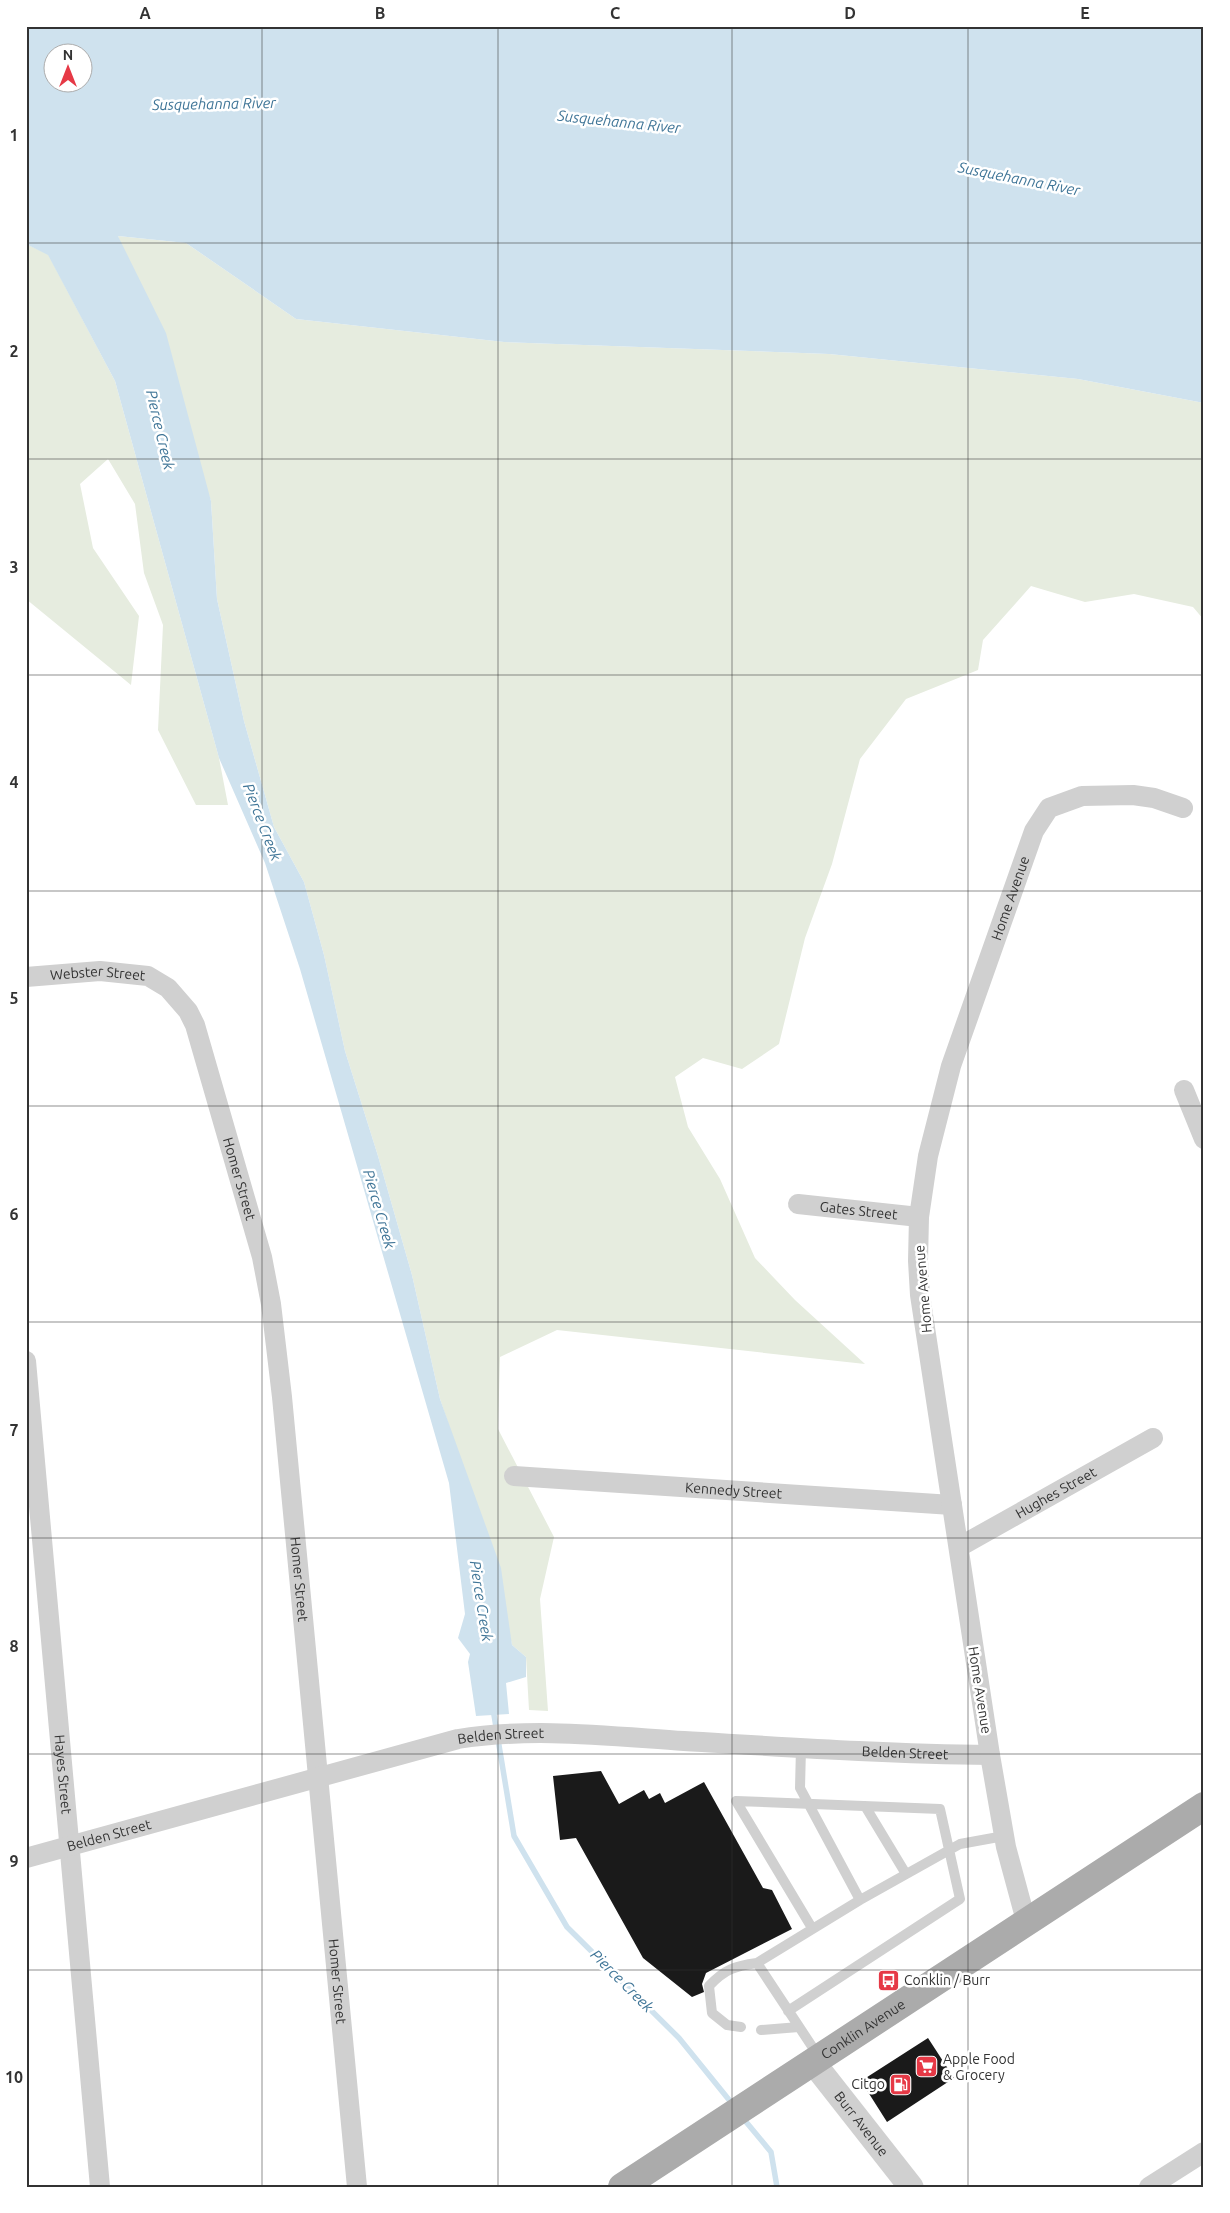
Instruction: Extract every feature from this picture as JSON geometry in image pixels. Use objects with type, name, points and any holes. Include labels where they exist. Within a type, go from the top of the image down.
[{"type":"main road","name":"Conklin Avenue","points":[[622,2187],[1204,1806]]},
{"type":"street","name":"Home Avenue","points":[[1026,1921],[1004,1836],[958,1547],[920,1295],[918,1262],[919,1217],[928,1156],[951,1066],[1034,831],[1039,823],[1049,808],[1082,796],[1133,795],[1154,798],[1183,808]]},
{"type":"street","name":"Webster Street","points":[[26,976],[100,971],[148,976],[168,988]]},
{"type":"street","name":"Homer Street","points":[[168,988],[188,1011],[195,1025],[262,1257],[271,1304],[282,1397],[357,2187]]},
{"type":"street","points":[[1184,1090],[1204,1139]]},
{"type":"street","name":"Gates Street","points":[[798,1204],[919,1217]]},
{"type":"street","name":"Hayes Street","points":[[26,1361],[31,1458],[100,2187]]},
{"type":"street","name":"Hughes Street","points":[[958,1547],[1153,1438]]},
{"type":"street","name":"Kennedy Street","points":[[514,1476],[952,1505]]},
{"type":"street","name":"Belden Street","points":[[26,1858],[458,1739],[481,1735],[531,1731],[890,1754],[990,1755]]},
{"type":"street","name":"Burr Avenue","points":[[815,2059],[911,2187]]},
{"type":"street","points":[[1149,2187],[1204,2152]]},
{"type":"lane","points":[[801,1748],[800,1788],[860,1900]]},
{"type":"lane","points":[[788,2011],[960,1898],[940,1810],[736,1801],[812,1928]]},
{"type":"lane","points":[[865,1806],[906,1874]]},
{"type":"lane","points":[[741,2027],[727,2025],[712,2013],[709,1986],[722,1972],[739,1965],[757,1963],[812,1928],[960,1844],[1004,1836]]},
{"type":"lane","points":[[757,1963],[799,2027],[815,2059]]},
{"type":"lane","points":[[762,2030],[799,2027]]},
{"type":"shaded area","points":[[118,236],[186,243],[296,319],[504,342],[829,354],[1078,379],[1204,403],[1204,620],[1193,607],[1134,594],[1085,602],[1031,586],[983,640],[978,670],[906,699],[860,759],[832,864],[805,938],[779,1044],[742,1069],[703,1058],[675,1077],[688,1127],[720,1179],[755,1258],[795,1300],[865,1364],[557,1330],[500,1357],[498,1429],[554,1537],[540,1599],[548,1711],[529,1710],[526,1657],[512,1645],[506,1617],[464,1470],[440,1399],[412,1275],[378,1156],[345,1051],[324,955],[304,882],[274,827],[244,721],[217,599],[211,501]]},
{"type":"shaded area","points":[[26,244],[48,254],[115,381],[219,758],[228,805],[196,805],[158,730],[163,625],[144,573],[135,504],[108,459],[80,484],[93,548],[139,616],[131,685],[26,599]]},
{"type":"water","name":"Susquehanna River","points":[[26,26],[1204,26],[1204,403],[1078,379],[829,354],[504,342],[296,319],[186,243],[118,236],[166,333],[211,501],[217,599],[244,721],[274,827],[304,882],[324,955],[345,1051],[378,1156],[412,1275],[440,1399],[501,1568],[512,1645],[526,1657],[526,1677],[506,1683],[509,1714],[476,1716],[468,1662],[470,1654],[458,1638],[465,1614],[449,1483],[300,969],[265,863],[219,758],[115,381],[48,255],[26,244]]},
{"type":"building","points":[[601,1771],[619,1804],[644,1790],[649,1799],[660,1793],[665,1803],[704,1782],[763,1888],[772,1890],[792,1929],[706,1973],[702,1984],[704,1992],[692,1997],[643,1958],[576,1838],[560,1840],[553,1776]]},
{"type":"building","points":[[928,2038],[954,2078],[887,2122],[861,2081]]},
{"type":"waterway","name":"Pierce Creek","points":[[493,1709],[514,1836],[567,1927],[679,2038],[734,2106]]},
{"type":"waterway","name":"Pierce Creek","points":[[742,2117],[771,2152],[777,2187]]},
{"type":"place","name":"Conklin / Burr","points":[[888,1980]]},
{"type":"place","name":"Apple Food & Grocery","points":[[927,2067]]},
{"type":"place","name":"Citgo","points":[[901,2084]]}]
